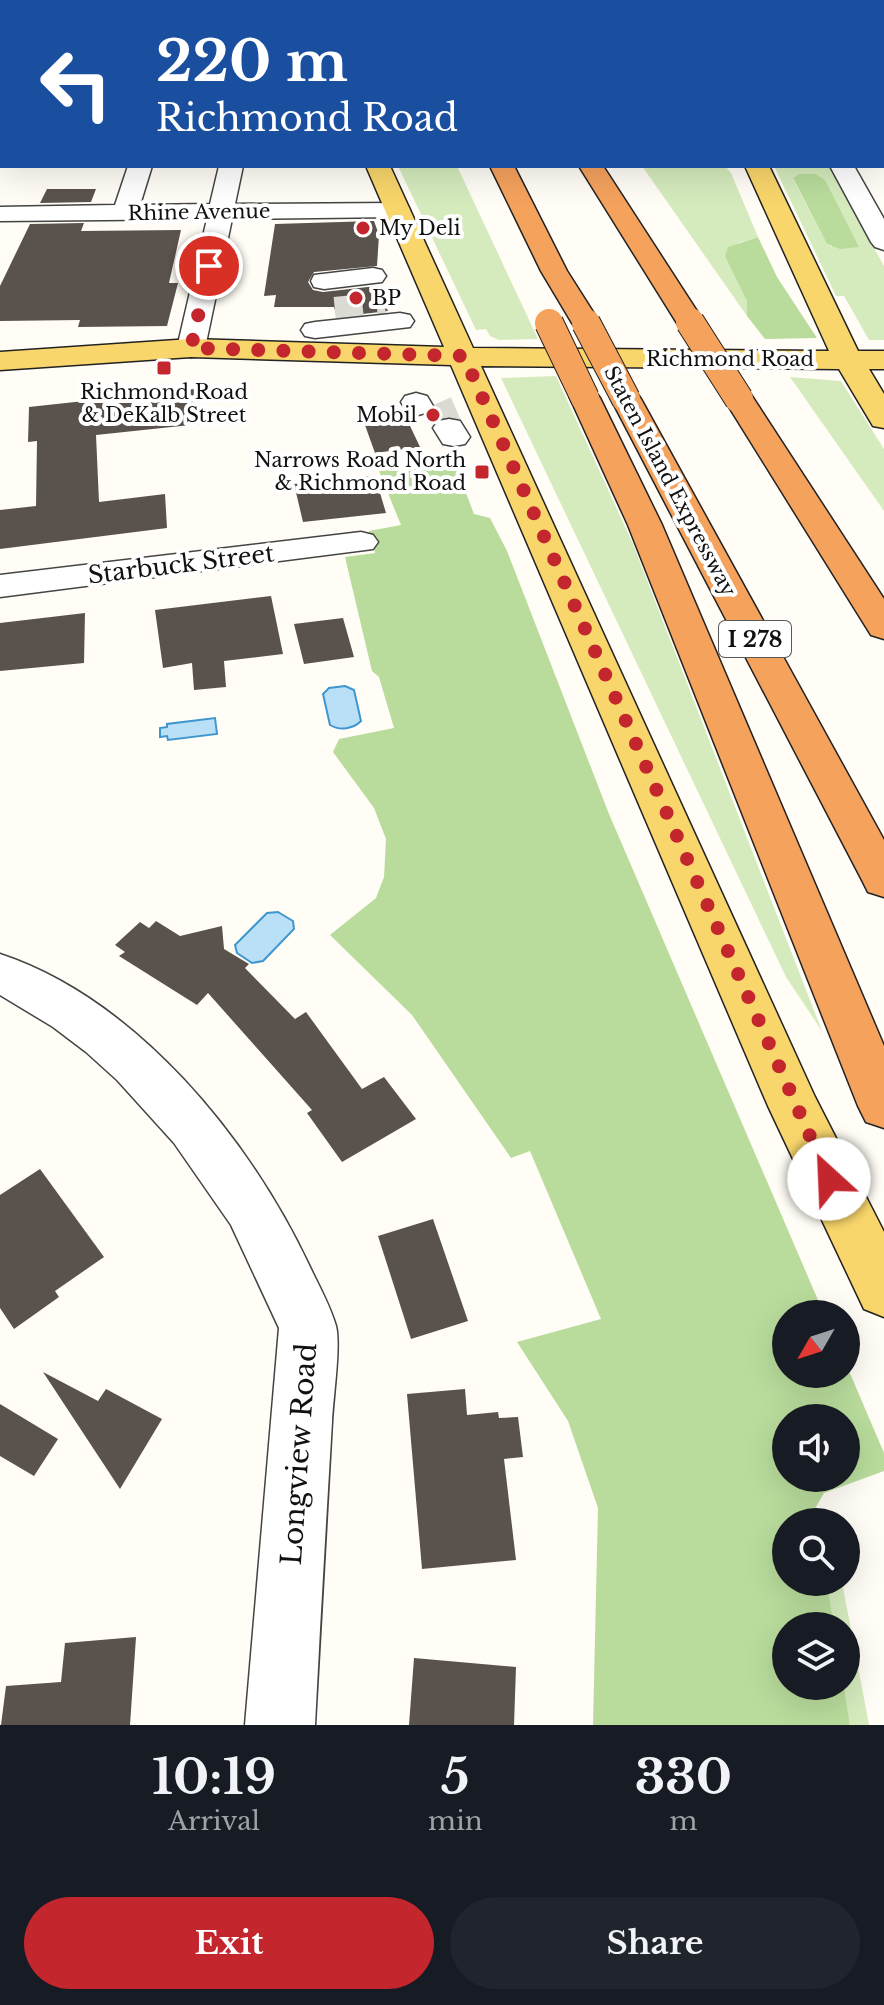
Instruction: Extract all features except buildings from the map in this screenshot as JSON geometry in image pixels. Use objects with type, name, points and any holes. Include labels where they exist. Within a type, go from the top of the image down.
[{"type":"highway","name":"Staten Island Expressway","points":[[503,168],[554,271],[586,323],[884,880]]},
{"type":"highway","points":[[592,168],[884,627]]},
{"type":"highway","points":[[554,271],[549,323],[645,525],[884,1106]]},
{"type":"highway","points":[[798,492],[884,590]]},
{"type":"main road","points":[[379,168],[794,1106],[884,1290]]},
{"type":"main road","points":[[758,168],[813,290],[884,419]]},
{"type":"main road","name":"Richmond Road","points":[[0,361],[191,348],[464,356],[884,360]]},
{"type":"street","points":[[125,212],[139,168]]},
{"type":"street","points":[[191,348],[231,168]]},
{"type":"street","points":[[844,168],[875,208],[884,242]]},
{"type":"street","name":"Rhine Avenue","points":[[0,214],[398,210]]},
{"type":"street","points":[[387,297],[321,304],[387,297]]},
{"type":"street","name":"Starbuck Street","points":[[0,586],[361,542]]},
{"type":"street","name":"Longview Road","points":[[0,973],[74,1016],[135,1065],[190,1123],[241,1192],[308,1328],[280,1725]]},
{"type":"green space","points":[[399,168],[458,168],[538,339],[499,340],[490,336],[486,329],[476,330]]},
{"type":"green space","points":[[643,168],[727,168],[731,173],[758,237],[738,243],[740,286],[747,301],[747,316]]},
{"type":"green space","points":[[775,168],[831,168],[884,266],[884,340],[869,340],[844,296],[836,296]],"holes":[[[816,174],[825,180],[832,247],[827,244],[793,179]]]},
{"type":"green space","points":[[799,174],[816,174],[825,180],[859,247],[840,249],[827,244],[793,178]]},
{"type":"green space","points":[[758,237],[777,277],[817,338],[765,339],[747,316],[747,301],[725,256],[728,247]]},
{"type":"green space","points":[[556,376],[633,544],[822,1031],[786,977],[501,378]]},
{"type":"green space","points":[[790,377],[841,381],[884,449],[884,511]]},
{"type":"green space","points":[[454,462],[474,514],[490,518],[507,551],[609,814],[818,1300],[772,1300],[772,1388],[856,1388],[884,1453],[884,1471],[860,1480],[860,1404],[772,1404],[772,1492],[827,1492],[815,1508],[772,1508],[772,1596],[829,1596],[832,1612],[772,1612],[772,1700],[846,1700],[850,1725],[593,1725],[598,1508],[568,1421],[517,1342],[601,1319],[530,1151],[511,1158],[412,1015],[330,935],[376,898],[384,877],[386,839],[374,808],[333,752],[339,739],[394,728],[379,677],[372,671],[345,557],[375,553],[369,531],[401,525],[379,471]]},
{"type":"green space","points":[[829,1596],[845,1596],[848,1612],[832,1612]]},
{"type":"green space","points":[[860,1677],[869,1725],[850,1725],[846,1700],[860,1700]]},
{"type":"water","points":[[345,686],[354,690],[361,721],[350,727],[338,728],[330,725],[323,694],[329,688]]},
{"type":"water","points":[[215,718],[217,734],[168,740],[167,736],[160,737],[160,728],[167,727],[167,724]]},
{"type":"water","points":[[278,912],[293,921],[294,929],[263,961],[252,963],[237,953],[235,945],[267,913]]},
{"type":"tunnel","points":[[335,311],[385,306]]},
{"type":"tunnel","points":[[438,403],[449,428]]},
{"type":"place","name":"My Deli","points":[[363,228]]},
{"type":"place","name":"BP","points":[[356,298]]},
{"type":"place","name":"Richmond Road & DeKalb Street","points":[[164,368]]},
{"type":"place","name":"Mobil","points":[[433,415]]},
{"type":"place","name":"Narrows Road North & Richmond Road","points":[[482,472]]},
{"type":"route","points":[[209,266],[191,348],[464,356],[829,1179]]}]
